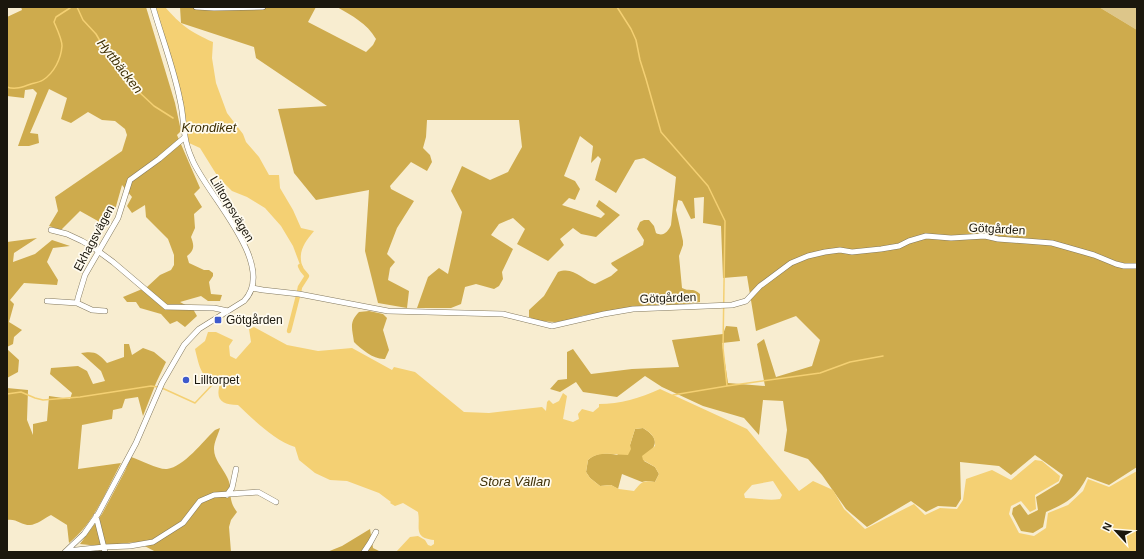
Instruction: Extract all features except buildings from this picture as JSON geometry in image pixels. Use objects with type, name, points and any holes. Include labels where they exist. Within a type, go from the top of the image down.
[{"type":"street","name":"Lilltorpsvägen","points":[[153,7],[178,91],[185,137],[193,161],[244,245],[252,267],[252,288]]},
{"type":"street","points":[[196,7],[263,7]]},
{"type":"street","name":"Ekhagsvägen","points":[[77,303],[85,275],[120,213],[130,180],[159,159],[185,137]]},
{"type":"street","points":[[51,230],[67,234],[82,241],[99,252],[166,307],[214,308],[228,312]]},
{"type":"street","name":"Götgården","points":[[252,288],[299,294],[388,311],[503,314],[552,326],[633,309],[732,305],[746,301],[760,286],[791,263],[808,256],[840,250],[852,252],[899,246],[914,239],[926,236],[951,238],[985,236],[998,239],[1052,243],[1094,254],[1116,264],[1124,266],[1137,266]]},
{"type":"street","points":[[66,551],[84,534],[96,516],[136,443],[162,384],[184,345],[199,329],[246,300],[252,288]]},
{"type":"street","points":[[47,301],[77,303],[92,310],[105,311]]},
{"type":"street","points":[[227,495],[232,488],[236,469]]},
{"type":"street","points":[[66,551],[105,550],[153,542],[183,523],[200,501],[214,496],[258,492],[276,502]]},
{"type":"street","points":[[96,516],[105,550]]},
{"type":"street","points":[[364,552],[376,532]]},
{"type":"shaded area","points":[[21,7],[146,7],[175,103],[181,131],[177,135],[200,188],[194,194],[202,207],[194,214],[195,228],[191,237],[193,247],[187,256],[189,263],[204,270],[209,270],[213,273],[213,276],[209,282],[211,294],[222,295],[220,301],[208,301],[201,296],[180,302],[193,309],[197,316],[185,327],[177,321],[170,324],[161,314],[140,308],[136,302],[127,302],[123,297],[147,287],[160,275],[171,270],[174,265],[174,255],[168,239],[146,217],[145,205],[132,213],[127,206],[132,197],[122,185],[115,210],[105,225],[80,211],[61,230],[49,226],[58,211],[55,197],[122,151],[127,135],[125,129],[115,121],[102,120],[88,112],[71,123],[61,119],[67,98],[49,89],[30,133],[38,134],[39,143],[29,146],[18,146],[37,93],[33,89],[25,90],[24,98],[7,96],[7,17],[22,10]]},
{"type":"shaded area","points":[[180,7],[316,7],[308,22],[366,52],[373,45],[376,39],[364,24],[337,7],[1099,7],[1137,30],[1137,467],[1109,485],[1087,477],[1071,499],[1046,512],[1043,527],[1033,533],[1021,531],[1012,514],[1013,508],[1020,504],[1028,515],[1038,510],[1036,497],[1059,483],[1063,475],[1035,455],[1011,475],[999,466],[960,462],[961,499],[956,507],[938,506],[926,512],[911,501],[867,527],[846,509],[822,475],[808,459],[784,451],[787,430],[783,401],[763,400],[759,435],[744,418],[703,406],[662,387],[645,376],[617,397],[583,392],[576,382],[560,392],[550,389],[558,380],[567,379],[567,352],[573,349],[591,374],[632,369],[679,367],[672,340],[723,334],[726,326],[737,327],[740,341],[722,343],[728,383],[765,386],[757,344],[764,339],[776,377],[812,366],[820,340],[796,316],[756,331],[747,276],[723,278],[721,226],[703,223],[704,197],[694,198],[695,218],[691,219],[682,201],[678,200],[676,210],[683,241],[679,256],[682,288],[698,292],[700,294],[700,302],[681,305],[650,305],[627,308],[581,316],[567,321],[538,321],[529,317],[529,310],[544,296],[558,272],[573,272],[595,284],[611,276],[618,270],[611,263],[643,245],[644,240],[637,229],[640,222],[649,220],[654,226],[656,233],[659,234],[667,232],[671,225],[676,177],[644,158],[635,160],[616,193],[595,180],[601,159],[598,156],[591,163],[593,146],[580,136],[564,176],[575,181],[580,189],[575,200],[569,198],[562,205],[601,218],[605,214],[596,206],[599,200],[620,215],[596,237],[581,234],[573,228],[560,239],[564,245],[548,261],[517,244],[525,229],[513,218],[499,224],[491,235],[513,249],[502,272],[503,279],[499,286],[494,289],[476,284],[465,287],[461,304],[451,308],[417,308],[428,277],[439,268],[448,274],[462,212],[451,191],[462,166],[490,180],[508,172],[522,147],[519,120],[427,120],[426,137],[423,148],[430,155],[432,162],[427,171],[411,162],[390,186],[391,189],[414,201],[397,228],[387,254],[395,262],[390,268],[388,280],[409,291],[407,308],[378,303],[365,251],[369,190],[316,200],[294,173],[278,109],[327,106],[256,58],[254,47],[181,23]]},
{"type":"shaded area","points":[[1099,7],[1137,7],[1137,30]]},
{"type":"shaded area","points":[[37,238],[14,253],[13,262],[35,254],[52,240],[70,246],[53,248],[47,262],[58,280],[57,285],[24,283],[10,300],[14,304],[9,322],[22,330],[14,337],[13,344],[7,347],[7,242]]},
{"type":"shaded area","points":[[369,311],[383,314],[387,318],[383,330],[389,350],[385,359],[372,356],[354,342],[352,322],[359,312]]},
{"type":"shaded area","points":[[124,344],[129,344],[132,355],[143,348],[154,352],[166,362],[143,416],[138,397],[125,399],[122,408],[113,410],[112,419],[82,425],[78,469],[121,463],[105,495],[86,526],[69,543],[67,525],[51,515],[32,525],[7,520],[7,388],[28,390],[27,420],[33,435],[33,424],[47,421],[49,396],[70,399],[72,393],[50,374],[51,368],[78,366],[87,371],[93,384],[105,381],[101,371],[81,353],[90,352],[96,354],[107,363],[124,357]]},
{"type":"shaded area","points":[[7,349],[19,360],[18,372],[7,378]]},
{"type":"shaded area","points":[[220,428],[214,453],[229,482],[232,502],[237,512],[231,520],[229,527],[231,552],[156,552],[137,542],[99,546],[80,544],[102,514],[131,457],[159,468],[167,469],[180,464],[215,430]]},
{"type":"shaded area","points":[[643,428],[653,436],[655,440],[654,447],[644,461],[655,467],[659,474],[655,482],[642,482],[622,474],[618,489],[611,485],[600,486],[590,478],[586,472],[588,460],[591,457],[602,454],[617,455],[630,445],[635,429]]},
{"type":"shaded area","points":[[370,529],[373,548],[381,552],[327,552],[342,546]]},
{"type":"water","name":"Krondiket","points":[[156,7],[165,7],[186,28],[213,42],[212,58],[216,83],[227,113],[243,134],[246,142],[259,157],[269,175],[279,175],[280,188],[293,210],[301,228],[314,231],[302,248],[302,270],[293,246],[281,226],[265,208],[247,197],[232,191],[218,177],[200,148],[189,143],[169,54]]},
{"type":"water","name":"Stora Vällan","points":[[254,327],[287,345],[318,351],[352,348],[392,370],[394,367],[415,372],[464,412],[489,413],[542,407],[546,411],[547,402],[549,400],[553,404],[559,401],[563,393],[567,396],[563,419],[573,422],[579,419],[578,414],[582,409],[593,412],[599,407],[599,404],[630,400],[660,389],[747,429],[799,491],[813,481],[833,490],[844,509],[865,529],[914,504],[925,515],[940,508],[957,509],[963,500],[966,479],[992,470],[1011,480],[1035,460],[1042,461],[1060,476],[1059,481],[1035,495],[1036,509],[1030,512],[1021,501],[1011,506],[1009,514],[1019,533],[1034,536],[1046,528],[1048,513],[1068,505],[1083,491],[1088,479],[1109,487],[1137,471],[1137,552],[396,552],[410,537],[418,536],[425,540],[428,545],[431,546],[434,544],[434,540],[427,539],[420,534],[418,512],[403,503],[395,506],[379,493],[347,481],[330,480],[315,473],[299,460],[295,447],[272,435],[238,405],[224,403],[219,398],[218,394],[220,384],[218,382],[213,384],[205,377],[199,364],[195,349],[205,341],[208,332],[216,332],[233,340],[229,346],[230,356],[236,359],[251,342],[249,329]],"holes":[[[643,428],[650,433],[655,440],[655,446],[642,456],[643,460],[655,467],[659,474],[655,482],[643,482],[634,491],[619,489],[611,485],[600,486],[590,478],[586,472],[588,460],[602,454],[628,455],[631,449],[630,445],[635,429]],[[773,481],[782,495],[780,499],[771,500],[745,498],[744,494],[752,485]]]},
{"type":"waterway","name":"Hyttbäcken","points":[[76,7],[83,20],[96,34],[103,46],[129,74],[138,91],[154,106],[173,118]]},
{"type":"waterway","points":[[617,7],[636,40],[640,60],[661,132],[708,186],[725,221],[723,348],[727,386]]},
{"type":"waterway","points":[[7,87],[19,88],[43,80],[54,70],[62,46],[54,22],[56,17],[70,8]]},
{"type":"waterway","points":[[299,292],[300,287],[307,276],[300,266]]},
{"type":"waterway","points":[[289,331],[298,296]]},
{"type":"waterway","points":[[673,395],[820,373],[850,362],[883,356]]},
{"type":"waterway","points":[[162,388],[195,403],[213,384]]},
{"type":"waterway","points":[[7,394],[21,392],[43,400],[80,397],[151,386],[158,387]]},
{"type":"place","name":"Götgården","points":[[218,320]]},
{"type":"place","name":"Lilltorpet","points":[[186,380]]}]
